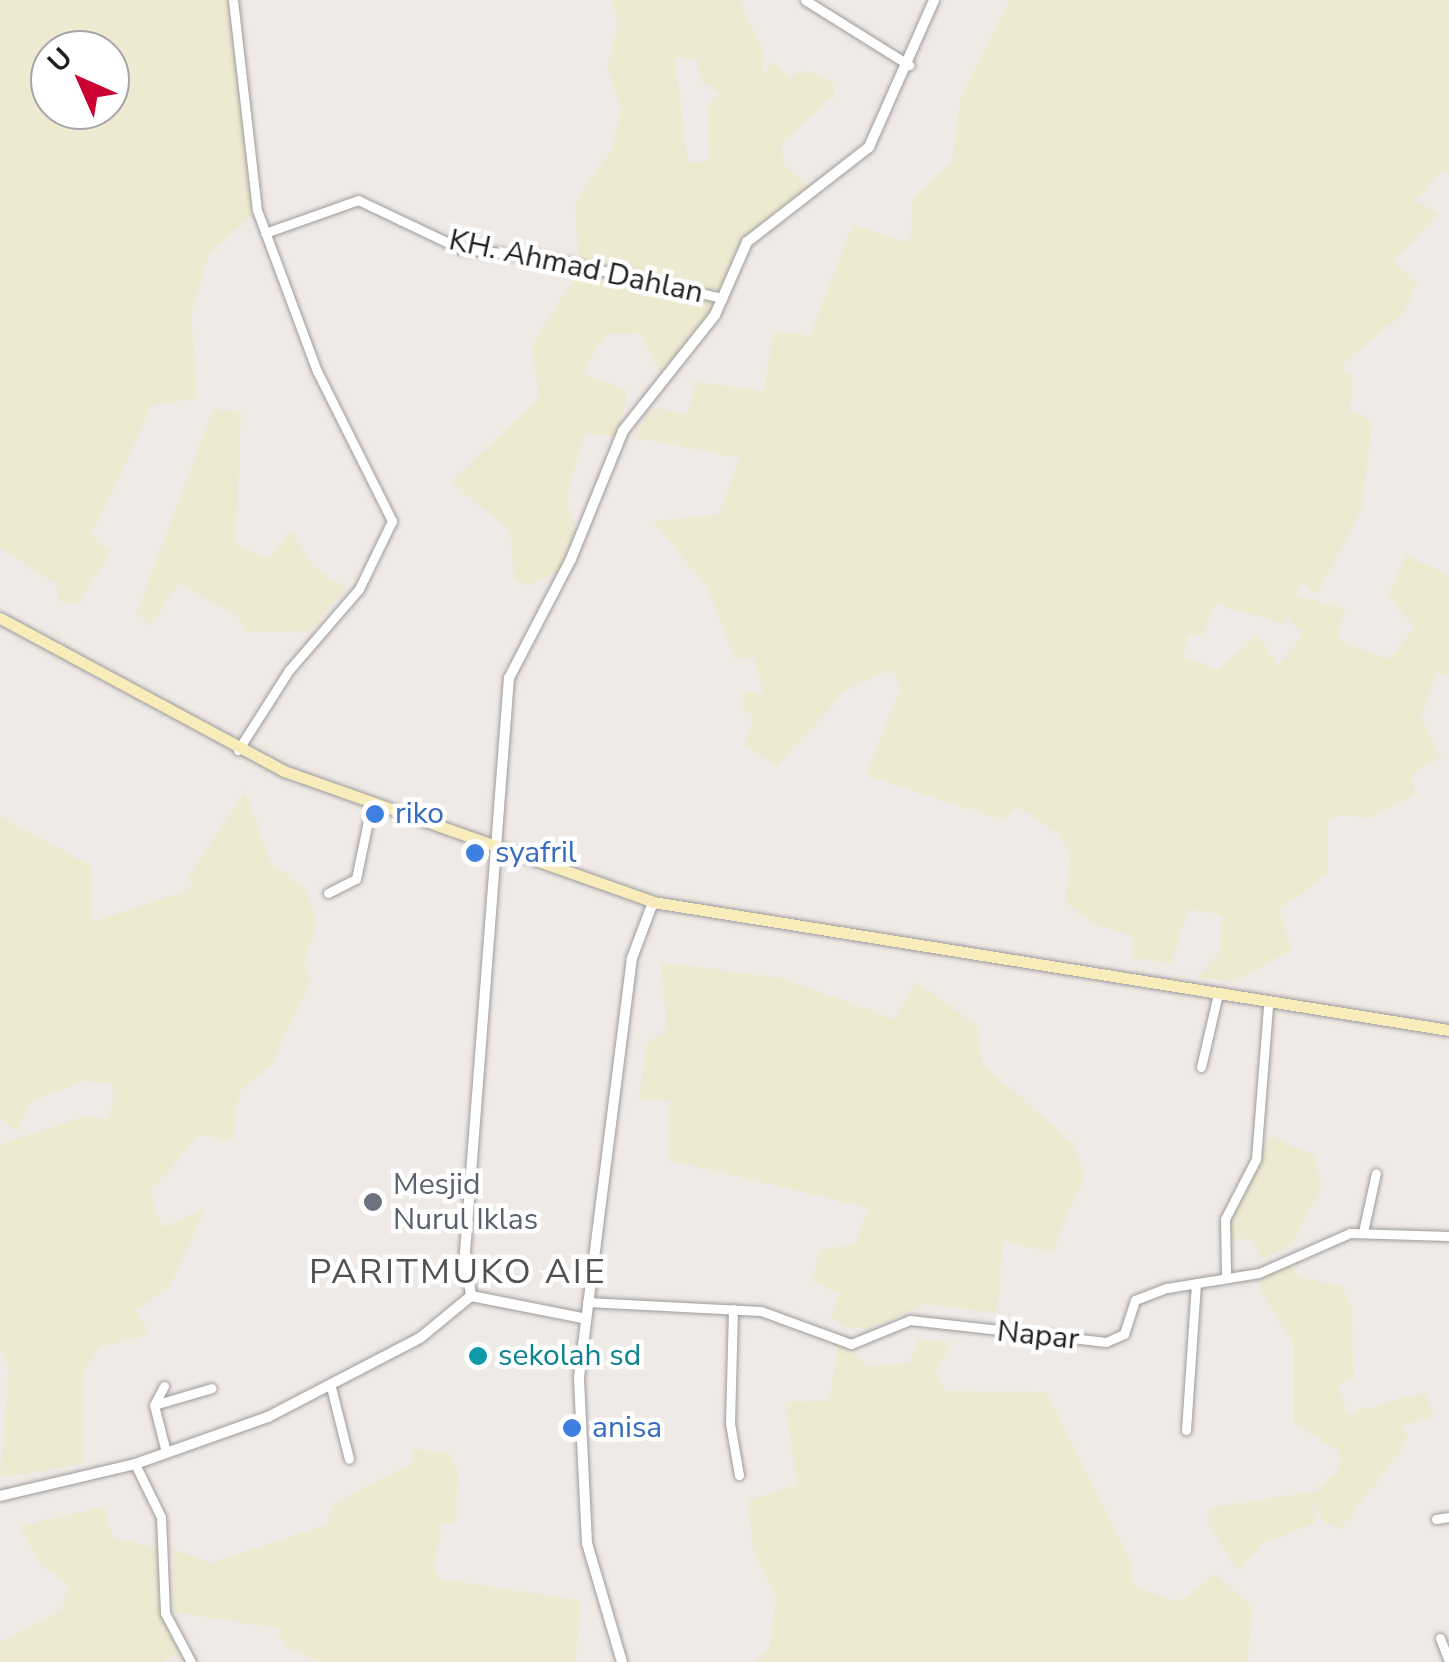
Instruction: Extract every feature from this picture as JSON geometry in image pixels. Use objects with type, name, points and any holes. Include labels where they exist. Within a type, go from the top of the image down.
[{"type":"main road","points":[[0,618],[238,750],[496,850],[654,902],[1218,998],[1449,1030]]},
{"type":"street","points":[[232,0],[251,108],[245,166],[265,233],[318,372],[392,524],[358,589],[289,670],[238,750]]},
{"type":"street","points":[[805,0],[909,66]]},
{"type":"street","points":[[470,1296],[465,1252],[509,678],[571,559],[614,444],[722,298],[737,254],[764,223],[869,148],[909,66],[934,0]]},
{"type":"street","name":"KH. Ahmad Dahlan","points":[[265,233],[358,200],[461,249],[543,257],[722,298]]},
{"type":"street","points":[[328,892],[356,880],[372,802]]},
{"type":"street","points":[[622,1662],[582,1492],[582,1318],[632,958],[654,902]]},
{"type":"street","points":[[1201,1068],[1218,998]]},
{"type":"street","points":[[1226,1275],[1225,1219],[1256,1159],[1268,1005]]},
{"type":"street","points":[[1362,1232],[1376,1173]]},
{"type":"street","name":"Napar","points":[[587,1302],[733,1309],[851,1344],[925,1320],[1106,1342],[1124,1334],[1135,1300],[1226,1275],[1259,1273],[1362,1232],[1449,1236]]},
{"type":"street","points":[[1186,1430],[1196,1283]]},
{"type":"street","points":[[470,1296],[582,1318]]},
{"type":"street","points":[[0,1496],[135,1464],[331,1387],[420,1338],[470,1296]]},
{"type":"street","points":[[733,1309],[730,1423],[738,1475]]},
{"type":"street","points":[[164,1386],[154,1406],[166,1452]]},
{"type":"street","points":[[331,1387],[349,1459]]},
{"type":"street","points":[[154,1406],[212,1388]]},
{"type":"street","points":[[135,1464],[162,1517],[164,1612],[191,1662]]},
{"type":"street","points":[[1436,1518],[1449,1517]]},
{"type":"street","points":[[1440,1638],[1449,1661]]},
{"type":"shaded area","points":[[0,0],[234,0],[251,107],[257,210],[208,256],[191,316],[198,398],[152,406],[91,536],[111,552],[78,604],[59,601],[57,585],[0,548]]},
{"type":"shaded area","points":[[612,0],[740,0],[764,53],[762,75],[773,62],[790,77],[805,71],[833,81],[834,96],[782,143],[783,165],[808,186],[737,254],[722,298],[663,380],[640,333],[608,334],[594,351],[584,374],[627,391],[618,437],[585,433],[566,497],[579,541],[565,569],[525,586],[514,578],[510,531],[451,482],[539,398],[532,344],[579,271],[575,201],[612,150],[621,107],[607,67],[618,24]],"holes":[[[675,58],[696,59],[701,80],[719,94],[708,105],[709,161],[688,163]]]},
{"type":"shaded area","points":[[1010,0],[1449,0],[1449,174],[1441,171],[1417,201],[1439,214],[1393,262],[1417,284],[1404,312],[1338,369],[1352,375],[1350,410],[1372,422],[1362,508],[1317,596],[1301,580],[1295,596],[1345,608],[1337,640],[1389,659],[1415,628],[1388,595],[1406,555],[1449,576],[1449,675],[1437,674],[1421,717],[1441,755],[1412,775],[1415,795],[1368,819],[1340,814],[1327,822],[1328,874],[1279,909],[1292,949],[1235,982],[1198,977],[1220,952],[1222,915],[1188,909],[1171,964],[1131,957],[1134,937],[1094,924],[1065,902],[1071,854],[1058,834],[1018,807],[1004,820],[866,775],[900,689],[892,669],[847,689],[777,766],[745,745],[754,718],[742,707],[745,691],[764,695],[754,657],[735,659],[707,587],[653,521],[719,514],[740,458],[634,437],[653,407],[687,414],[696,382],[764,391],[773,332],[810,335],[853,225],[910,243],[913,198],[952,162],[961,95]],"holes":[[[1216,604],[1285,624],[1293,604],[1289,619],[1303,634],[1278,665],[1257,635],[1217,670],[1183,657],[1188,635],[1202,636]]]},
{"type":"shaded area","points":[[213,410],[241,411],[236,545],[268,559],[291,530],[314,568],[346,588],[310,631],[247,632],[235,614],[178,584],[150,625],[136,614]]},
{"type":"shaded area","points":[[245,791],[271,863],[306,890],[317,922],[304,963],[311,980],[272,1064],[240,1090],[232,1142],[199,1134],[150,1192],[161,1227],[206,1209],[170,1285],[136,1311],[149,1335],[100,1346],[84,1373],[83,1464],[0,1478],[9,1368],[0,1350],[0,1144],[85,1116],[108,1118],[114,1098],[111,1083],[83,1081],[31,1101],[18,1131],[0,1119],[0,816],[92,867],[92,922],[195,887],[187,879]]},
{"type":"shaded area","points":[[661,962],[785,979],[894,1019],[916,982],[977,1025],[983,1065],[1073,1143],[1085,1174],[1052,1252],[1003,1241],[997,1313],[925,1304],[869,1329],[844,1327],[831,1316],[839,1294],[813,1281],[819,1250],[854,1245],[869,1208],[669,1160],[669,1101],[639,1100],[646,1045],[667,1028]]},
{"type":"shaded area","points":[[1270,1136],[1315,1156],[1322,1188],[1291,1245],[1262,1259],[1252,1239],[1228,1240],[1224,1230]]},
{"type":"shaded area","points":[[1290,1259],[1299,1277],[1342,1286],[1351,1306],[1354,1378],[1337,1384],[1348,1413],[1426,1392],[1433,1417],[1402,1425],[1408,1440],[1340,1530],[1321,1519],[1316,1498],[1316,1523],[1263,1543],[1238,1572],[1207,1522],[1211,1508],[1316,1491],[1339,1468],[1340,1452],[1294,1423],[1294,1345],[1260,1290],[1259,1273]]},
{"type":"shaded area","points":[[918,1339],[952,1343],[936,1373],[945,1391],[1047,1392],[1132,1564],[1134,1587],[1181,1602],[1215,1574],[1253,1608],[1247,1662],[755,1662],[769,1649],[776,1597],[753,1551],[748,1500],[797,1485],[785,1402],[829,1401],[839,1340],[867,1367],[911,1362]]},
{"type":"shaded area","points":[[413,1449],[449,1453],[458,1471],[456,1522],[442,1524],[434,1569],[442,1579],[582,1601],[575,1662],[321,1662],[285,1647],[277,1628],[173,1612],[173,1548],[211,1563],[327,1525],[332,1505],[412,1463]]},
{"type":"shaded area","points":[[103,1507],[113,1538],[164,1549],[168,1619],[188,1645],[163,1662],[0,1662],[0,1643],[62,1609],[68,1584],[40,1564],[19,1526]]},
{"type":"place","name":"riko","points":[[375,814]]},
{"type":"place","name":"syafril","points":[[475,853]]},
{"type":"place","name":"Mesjid Nurul Iklas","points":[[373,1202]]},
{"type":"place","name":"sekolah sd","points":[[478,1356]]},
{"type":"place","name":"anisa","points":[[572,1428]]},
{"type":"district","name":"PARITMUKO AIE","points":[[458,1272]]}]
